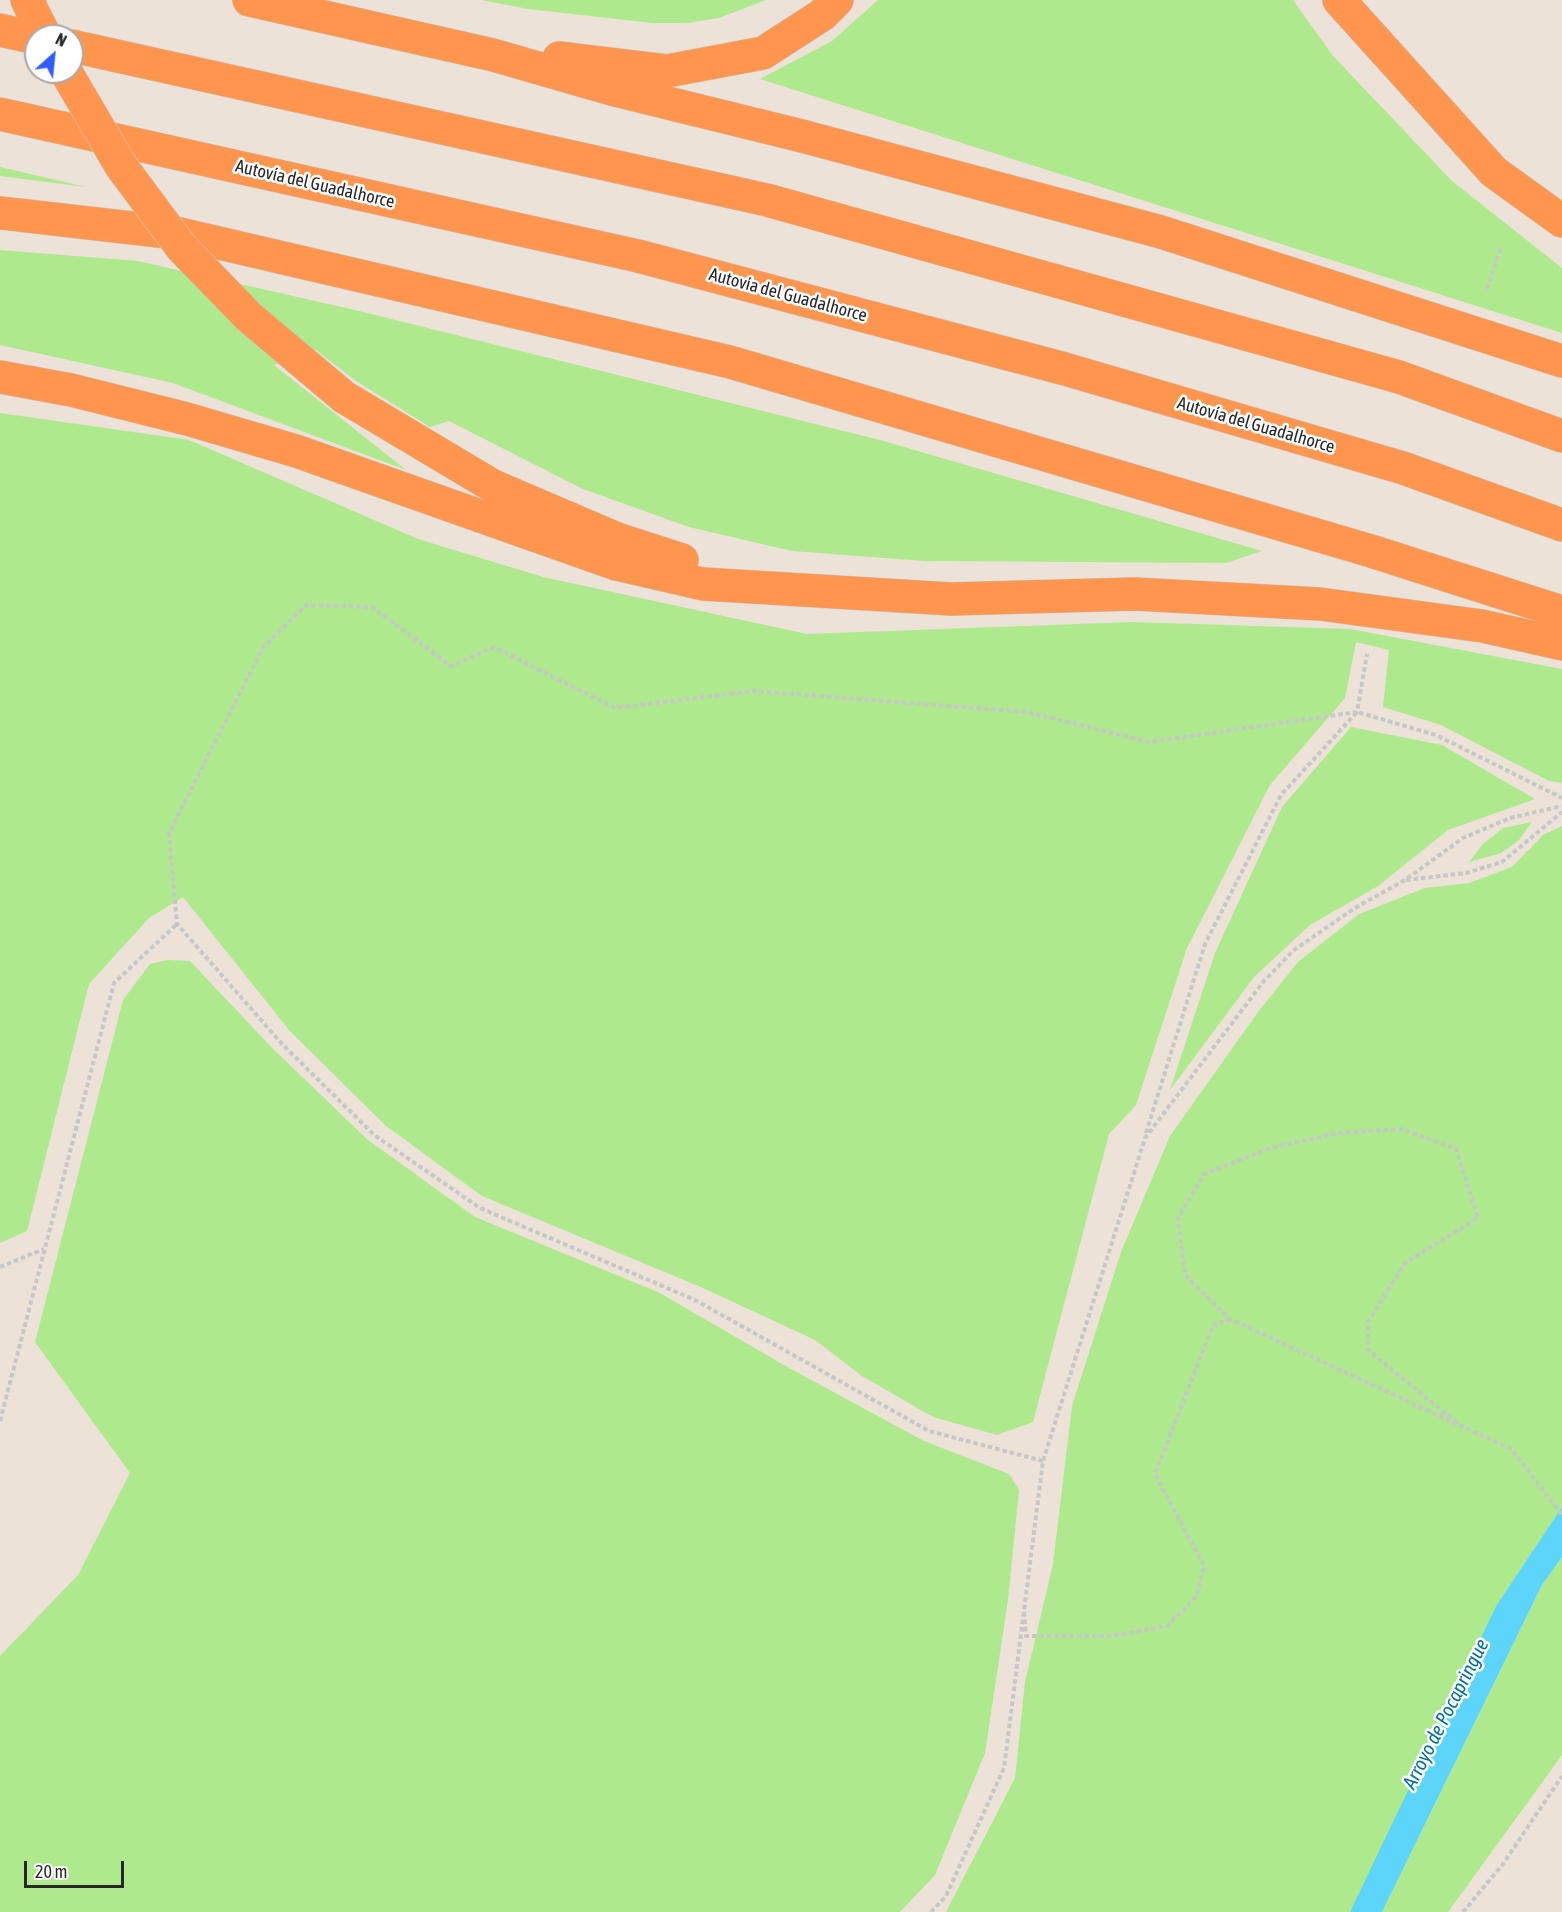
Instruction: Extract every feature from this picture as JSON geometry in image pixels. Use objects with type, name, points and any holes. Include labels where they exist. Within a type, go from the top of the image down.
[{"type":"highway","points":[[27,0],[39,24]]},
{"type":"highway","points":[[249,0],[493,55],[611,89],[802,136],[1161,232],[1562,361]]},
{"type":"highway","points":[[493,55],[574,59],[667,71],[764,53],[822,15],[837,0]]},
{"type":"highway","points":[[1339,0],[1494,172],[1562,221]]},
{"type":"highway","points":[[0,30],[24,35]]},
{"type":"highway","points":[[84,49],[767,200],[1399,377],[1562,436]]},
{"type":"highway","points":[[73,84],[121,166],[182,248],[249,317],[344,398],[493,486],[617,538],[776,590]]},
{"type":"highway","name":"Autovía del Guadalhorce","points":[[0,114],[650,259],[1065,369],[1234,418],[1403,468],[1562,525]]},
{"type":"highway","points":[[0,213],[176,233],[730,362],[1371,551],[1562,612]]},
{"type":"highway","points":[[0,377],[71,390],[164,413],[296,451],[616,564],[703,584],[951,599],[1135,594],[1320,604],[1482,626],[1562,644]]},
{"type":"path","points":[[1487,289],[1501,247]]},
{"type":"path","points":[[1043,1461],[929,1431],[695,1300],[480,1208],[374,1135],[282,1044],[177,924],[169,833],[264,646],[306,604],[372,607],[451,666],[494,647],[615,708],[753,692],[1027,712],[1149,742],[1357,712],[1436,735],[1562,798]]},
{"type":"path","points":[[931,1912],[946,1896],[1004,1768],[1023,1604],[1043,1461],[1205,944],[1281,795],[1357,712],[1367,654]]},
{"type":"path","points":[[1145,1138],[1264,981],[1294,950],[1355,908],[1405,880],[1463,838],[1510,818],[1562,806]]},
{"type":"path","points":[[1405,880],[1466,873],[1502,862],[1562,812]]},
{"type":"path","points":[[0,1421],[114,983],[177,924]]},
{"type":"path","points":[[1457,1423],[1368,1350],[1368,1322],[1406,1263],[1478,1218],[1456,1149],[1402,1129],[1340,1133],[1271,1148],[1204,1174],[1178,1218],[1185,1275],[1230,1319],[1511,1449],[1562,1515]]},
{"type":"path","points":[[0,1267],[45,1249]]},
{"type":"path","points":[[1023,1604],[1026,1636],[1112,1636],[1167,1626],[1196,1597],[1204,1566],[1155,1474],[1213,1325],[1230,1319]]},
{"type":"path","points":[[1463,1912],[1503,1864],[1562,1776]]},
{"type":"green space","points":[[481,0],[766,0],[719,18],[687,23],[652,23],[528,9]]},
{"type":"green space","points":[[878,0],[1293,0],[1333,56],[1452,181],[1562,268],[1562,333],[760,79],[832,41]]},
{"type":"green space","points":[[0,167],[86,187],[0,176]]},
{"type":"green space","points":[[0,250],[138,261],[355,310],[880,440],[1262,551],[1226,563],[924,561],[792,551],[689,527],[583,489],[449,421],[430,427],[356,381],[316,350],[274,365],[406,470],[173,383],[0,345]]},
{"type":"green space","points":[[0,413],[189,440],[418,539],[543,577],[807,634],[1132,622],[1350,629],[1562,669],[1562,783],[1549,781],[1441,725],[1383,707],[1389,650],[1356,642],[1345,698],[1270,785],[1187,948],[1136,1105],[1109,1134],[1033,1422],[997,1435],[933,1417],[862,1376],[815,1340],[703,1288],[482,1196],[386,1126],[289,1030],[183,897],[149,918],[89,984],[27,1231],[0,1243]]},
{"type":"green space","points":[[1351,727],[1442,745],[1535,799],[1448,830],[1378,886],[1310,925],[1254,977],[1170,1090],[1215,953],[1282,807]]},
{"type":"green space","points":[[1532,822],[1519,840],[1501,853],[1469,862],[1483,844],[1503,828]]},
{"type":"green space","points":[[1562,826],[1562,1507],[1496,1606],[1358,1900],[1350,1912],[946,1912],[1015,1778],[1025,1682],[1053,1564],[1072,1406],[1121,1252],[1170,1136],[1258,1012],[1298,962],[1359,914],[1425,888],[1469,883],[1512,867],[1543,835]]},
{"type":"green space","points":[[168,960],[190,961],[273,1049],[368,1140],[475,1217],[658,1292],[791,1369],[924,1441],[1009,1474],[1019,1490],[1008,1600],[985,1753],[935,1875],[900,1912],[0,1912],[0,1656],[78,1575],[130,1473],[35,1342],[123,1000],[150,964]]},
{"type":"green space","points":[[1562,1557],[1562,1755],[1448,1912],[1382,1912],[1542,1585]]},
{"type":"water","name":"Arroyo de Pocapringue","points":[[1562,1507],[1562,1557],[1542,1585],[1382,1912],[1350,1912],[1496,1606]]}]
